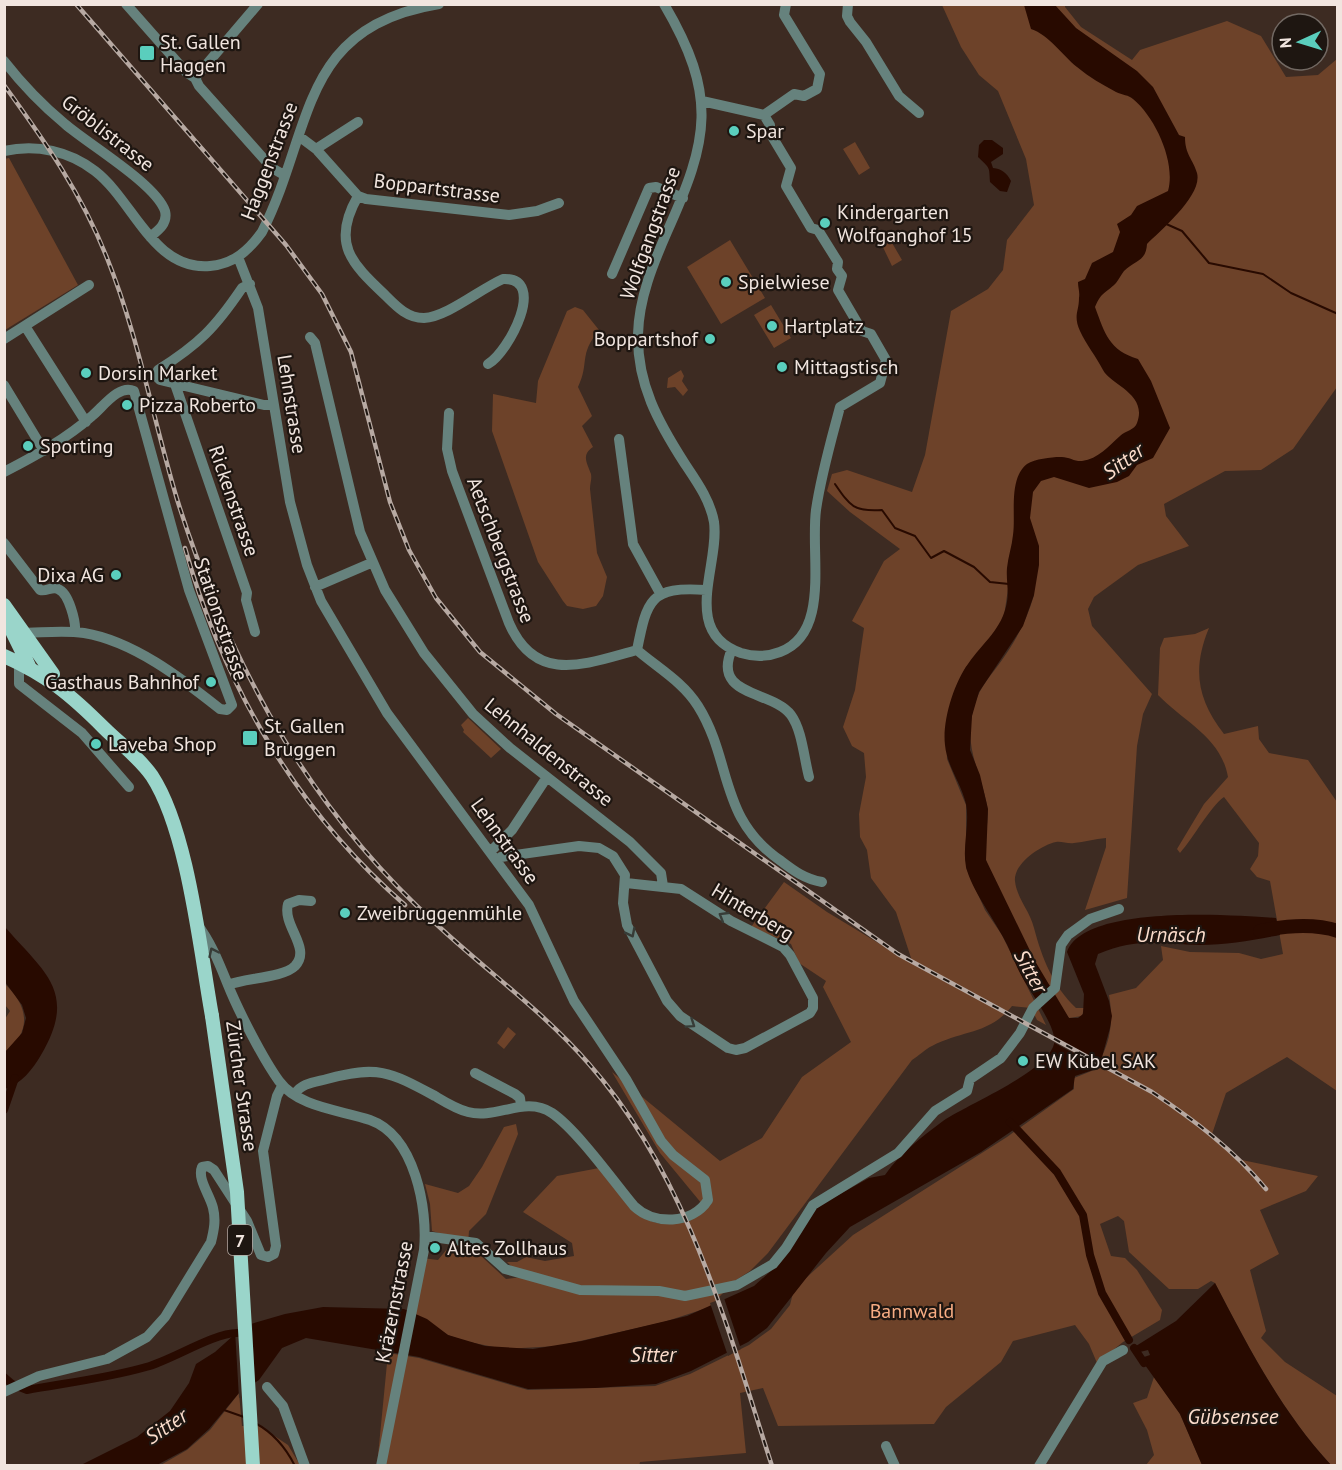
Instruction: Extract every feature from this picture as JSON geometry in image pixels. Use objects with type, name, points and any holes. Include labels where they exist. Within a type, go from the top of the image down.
[{"type":"main road","points":[[4,605],[53,674]]},
{"type":"main road","points":[[4,614],[16,656]]},
{"type":"main road","name":"Zürcher Strasse","points":[[16,656],[53,674],[110,726],[114,734],[147,770],[165,801],[180,851],[201,956],[208,975],[237,1192],[253,1466]]},
{"type":"main road","name":"Zürcher Strasse","points":[[16,656],[64,689],[106,731],[114,734]]},
{"type":"street","points":[[126,4],[186,72],[195,78],[199,86],[272,168],[284,175]]},
{"type":"street","points":[[195,78],[258,4]]},
{"type":"street","name":"Haggenstrasse","points":[[4,151],[45,149],[83,163],[108,183],[150,237],[172,257],[193,265],[216,265],[238,257],[248,250],[262,232],[323,75],[352,38],[392,16],[439,4]]},
{"type":"street","name":"Wolfgangstrasse","points":[[664,4],[691,54],[702,101],[699,147],[683,198],[655,259],[646,289],[639,318],[638,354],[648,400],[702,490],[712,516],[714,541],[706,590],[706,606],[711,625],[722,641],[732,649]]},
{"type":"street","points":[[764,115],[794,94],[804,96],[817,89],[820,74],[784,15],[786,4]]},
{"type":"street","points":[[848,4],[849,22],[866,42],[899,96],[919,113]]},
{"type":"street","name":"Gröblistrasse","points":[[4,61],[30,92],[63,123],[152,192],[160,202],[166,216],[162,226],[150,237]]},
{"type":"street","points":[[702,101],[764,115],[770,125],[770,133],[791,168],[786,186],[811,228],[818,230],[838,262],[837,269],[842,276],[837,290],[862,331],[871,334],[886,360],[880,383],[840,407],[833,417],[831,444],[816,513],[814,602],[809,627],[794,645],[773,655],[754,656],[732,649],[728,668],[736,685],[746,692],[776,703],[793,718],[809,777]]},
{"type":"street","points":[[316,149],[358,122]]},
{"type":"street","name":"Boppartstrasse","points":[[300,136],[316,149],[358,196],[509,215],[537,211],[559,203]]},
{"type":"street","points":[[612,274],[649,188],[656,187],[683,198]]},
{"type":"street","points":[[358,196],[345,228],[348,253],[359,272],[406,314],[430,317],[503,279],[513,278],[520,283],[525,295],[511,338],[504,350],[488,364]]},
{"type":"street","name":"Lehnstrasse","points":[[238,257],[258,308],[294,520],[315,587],[335,627],[387,713],[529,905],[584,1019],[615,1061],[667,1149],[705,1180],[708,1200],[700,1209],[672,1220],[658,1220],[645,1216],[560,1120],[538,1108],[521,1106],[489,1113],[467,1112],[403,1079],[372,1071],[353,1072],[303,1085],[295,1094]]},
{"type":"street","points":[[250,284],[242,288],[211,332],[194,347],[158,370],[156,374],[159,380],[264,405],[274,405]]},
{"type":"street","points":[[4,339],[89,285]]},
{"type":"street","points":[[4,472],[44,451],[86,422],[25,326]]},
{"type":"street","name":"Lehnhaldenstrasse","points":[[310,337],[315,343],[354,515],[371,563],[414,638],[451,690],[490,731],[630,842],[661,873],[663,886]]},
{"type":"street","name":"Rickenstrasse","points":[[175,384],[247,593],[246,600],[255,632]]},
{"type":"street","points":[[4,385],[44,451]]},
{"type":"street","name":"Stationsstrasse","points":[[25,633],[75,632],[113,640],[132,650],[220,709],[227,710],[232,705],[189,590],[134,391],[126,389],[119,392],[86,422]]},
{"type":"street","name":"Aetschbergstrasse","points":[[449,413],[447,449],[449,464],[518,641],[537,659],[562,666],[637,650]]},
{"type":"street","points":[[619,440],[633,544],[660,593]]},
{"type":"street","points":[[4,543],[40,590],[55,588],[62,591],[72,610],[75,632]]},
{"type":"street","points":[[315,587],[371,563]]},
{"type":"street","points":[[706,590],[675,589],[660,593],[645,612],[637,650],[681,685],[699,707],[736,810],[751,836],[766,851],[801,875],[822,882]]},
{"type":"street","points":[[4,614],[19,633],[25,633]]},
{"type":"street","points":[[16,656],[19,684],[82,733],[129,787]]},
{"type":"street","points":[[547,777],[494,856],[594,847],[608,852],[617,860],[623,869],[626,883]]},
{"type":"street","name":"Hinterberg","points":[[626,883],[663,886],[681,889],[731,921],[786,949],[813,998],[813,1008],[810,1013],[736,1050],[728,1048],[688,1022],[667,1001],[627,925],[623,910],[626,883]]},
{"type":"street","points":[[228,985],[293,968],[298,962],[300,951],[285,915],[288,904],[298,900],[311,900]]},
{"type":"street","points":[[425,1236],[476,1243],[504,1269],[579,1290],[659,1291],[686,1296],[737,1285],[772,1264],[786,1248],[813,1204],[898,1153],[935,1111],[967,1091],[970,1079],[1001,1058],[1020,1033],[1033,1008],[1055,988],[1061,945],[1068,935],[1090,919],[1119,909]]},
{"type":"street","points":[[12,1388],[39,1376],[117,1355],[147,1337],[159,1326],[211,1242],[214,1231],[213,1207],[200,1174],[200,1170],[205,1165],[214,1170],[247,1221],[261,1255],[268,1257],[274,1254],[276,1246],[263,1151],[277,1096],[282,1086],[228,985],[206,935],[195,921]]},
{"type":"street","points":[[208,975],[217,972],[228,985]]},
{"type":"street","name":"Lehnstrasse","points":[[475,1073],[520,1098],[521,1106]]},
{"type":"street","name":"Kräzernstrasse","points":[[282,1086],[327,1109],[370,1120],[395,1137],[418,1184],[424,1211],[424,1250],[381,1466]]},
{"type":"street","points":[[1039,1466],[1103,1361],[1123,1350]]},
{"type":"street","points":[[267,1387],[283,1406],[305,1466]]},
{"type":"street","points":[[886,1446],[895,1466]]},
{"type":"green space","points":[[942,5],[1065,5],[1081,27],[1132,60],[1140,50],[1227,21],[1261,36],[1270,51],[1270,72],[1283,72],[1286,77],[1318,75],[1322,72],[1330,72],[1330,65],[1337,59],[1337,387],[1293,449],[1261,470],[1225,471],[1164,504],[1166,516],[1189,546],[1138,565],[1094,597],[1088,609],[1092,626],[1152,694],[1143,714],[1137,746],[1127,898],[1085,910],[1106,847],[1106,838],[1072,843],[1056,842],[1043,847],[1029,856],[1018,868],[1015,881],[1049,971],[1076,1008],[1084,1008],[1082,1016],[1069,1018],[1049,989],[1011,917],[986,860],[987,805],[973,755],[971,718],[980,692],[1016,637],[1034,595],[1008,589],[1004,616],[996,632],[966,667],[957,685],[946,722],[947,759],[966,805],[966,868],[985,910],[1002,935],[1046,1025],[1037,1020],[1031,1008],[1012,1006],[994,1022],[929,1047],[912,1060],[768,1253],[750,1271],[733,1282],[710,1307],[664,1322],[558,1346],[504,1349],[464,1341],[448,1335],[411,1311],[422,1258],[438,1260],[456,1238],[432,1231],[430,1204],[425,1184],[458,1193],[469,1186],[504,1127],[516,1124],[518,1134],[486,1214],[469,1231],[468,1244],[506,1279],[522,1277],[507,1262],[517,1262],[526,1257],[545,1261],[574,1256],[572,1243],[523,1212],[557,1176],[599,1168],[631,1207],[651,1221],[663,1224],[678,1222],[702,1204],[660,1153],[612,1072],[720,1161],[762,1138],[802,1077],[851,1042],[823,987],[826,981],[799,963],[791,944],[751,927],[784,882],[827,912],[913,964],[896,912],[871,878],[867,850],[860,837],[859,814],[866,777],[864,753],[852,746],[843,727],[855,690],[864,628],[852,621],[884,561],[900,549],[850,512],[827,491],[832,474],[847,470],[912,492],[925,455],[951,311],[988,289],[1003,270],[1007,240],[1034,205],[1026,159],[998,91],[979,75],[961,47]]},
{"type":"green space","points":[[855,142],[870,168],[859,175],[843,149]]},
{"type":"green space","points":[[9,158],[78,285],[5,330],[4,159]]},
{"type":"green space","points":[[888,236],[902,260],[892,266],[880,241]]},
{"type":"green space","name":"Spielwiese","points":[[730,240],[765,298],[721,324],[687,267]]},
{"type":"green space","name":"Hartplatz","points":[[771,305],[791,338],[774,348],[754,315]]},
{"type":"green space","points":[[575,307],[583,310],[599,330],[586,353],[578,387],[592,416],[582,426],[593,447],[587,453],[586,459],[591,474],[590,489],[597,553],[607,577],[603,596],[596,606],[583,609],[567,606],[538,562],[492,431],[493,394],[536,403],[538,381],[567,311]]},
{"type":"green space","points":[[681,370],[684,376],[682,381],[688,390],[683,396],[675,387],[667,388],[668,378]]},
{"type":"green space","name":"Bannwald","points":[[1209,628],[1200,657],[1200,683],[1208,708],[1224,734],[1258,726],[1259,739],[1269,753],[1308,760],[1337,802],[1337,1091],[1287,1057],[1226,1093],[1211,1137],[1237,1159],[1318,1176],[1306,1191],[1260,1210],[1279,1254],[1250,1270],[1266,1331],[1261,1338],[1285,1362],[1337,1396],[1337,1465],[1331,1465],[1281,1401],[1253,1355],[1215,1283],[1211,1281],[1198,1289],[1169,1289],[1129,1252],[1124,1221],[1118,1216],[1100,1224],[1111,1256],[1125,1258],[1137,1270],[1162,1310],[1160,1320],[1123,1342],[1097,1363],[1089,1344],[1075,1325],[1013,1341],[1001,1362],[946,1407],[934,1424],[778,1426],[763,1388],[740,1393],[746,1453],[640,1462],[639,1466],[377,1466],[388,1353],[419,1358],[528,1390],[655,1386],[690,1374],[749,1345],[771,1329],[790,1305],[794,1289],[853,1235],[1007,1137],[1074,1089],[1074,1078],[1094,1070],[1104,1052],[1111,1025],[1109,995],[1136,988],[1163,960],[1161,946],[1190,952],[1239,953],[1261,959],[1283,954],[1270,881],[1257,877],[1250,869],[1258,856],[1259,843],[1224,797],[1213,808],[1180,853],[1177,849],[1204,804],[1228,777],[1218,751],[1210,741],[1158,695],[1160,648],[1164,638],[1195,634]]},
{"type":"green space","points":[[468,718],[501,749],[491,758],[463,732],[461,725]]},
{"type":"green space","points":[[4,983],[18,1000],[24,1018],[20,1035],[5,1052],[5,1019],[10,1011],[5,1005]]},
{"type":"green space","points":[[508,1027],[516,1034],[504,1049],[497,1043]]},
{"type":"green space","points":[[1154,1377],[1180,1414],[1202,1465],[1146,1465],[1154,1455],[1147,1430],[1133,1403],[1147,1398]]},
{"type":"green space","points":[[239,1393],[242,1426],[258,1425],[288,1445],[300,1465],[159,1466],[187,1450],[210,1430]]},
{"type":"water","name":"Sitter","points":[[1024,5],[1055,5],[1076,28],[1137,71],[1153,87],[1179,135],[1185,137],[1188,153],[1197,173],[1197,182],[1194,191],[1180,212],[1147,244],[1142,258],[1124,271],[1116,283],[1102,295],[1095,307],[1109,340],[1120,351],[1138,359],[1151,381],[1170,428],[1153,458],[1137,465],[1129,476],[1117,482],[1089,488],[1054,477],[1041,481],[1033,492],[1030,518],[1039,546],[1039,565],[1034,595],[1023,626],[979,692],[972,716],[970,750],[980,775],[988,809],[986,860],[1035,961],[1069,1018],[1078,1018],[1083,1014],[1084,994],[1067,952],[1079,937],[1101,926],[1129,919],[1162,916],[1228,915],[1276,918],[1280,935],[1210,945],[1137,943],[1098,954],[1095,964],[1109,1001],[1112,1016],[1102,1057],[1093,1070],[1075,1076],[1073,1089],[981,1152],[850,1227],[826,1253],[767,1328],[748,1342],[691,1371],[656,1384],[528,1389],[419,1357],[306,1338],[282,1348],[259,1380],[239,1393],[209,1429],[187,1449],[157,1465],[79,1466],[137,1437],[170,1411],[189,1383],[196,1364],[215,1352],[244,1326],[285,1314],[323,1307],[404,1309],[427,1319],[448,1335],[485,1346],[533,1349],[582,1341],[687,1316],[754,1286],[781,1262],[815,1208],[869,1178],[885,1175],[904,1152],[943,1121],[1005,1087],[1048,1055],[1054,1044],[1052,1028],[977,894],[966,867],[966,804],[946,753],[945,725],[958,681],[1005,612],[1008,598],[1007,568],[1014,527],[1015,488],[1021,470],[1034,461],[1052,457],[1079,461],[1093,458],[1137,423],[1139,413],[1133,397],[1107,375],[1080,331],[1077,317],[1078,282],[1085,279],[1092,263],[1113,252],[1120,232],[1117,224],[1131,215],[1137,206],[1168,191],[1170,180],[1167,155],[1162,142],[1141,107],[1131,98],[1086,74],[1050,40],[1031,29]]},
{"type":"water","points":[[984,140],[992,140],[1003,148],[1003,154],[991,162],[993,168],[1004,172],[1011,181],[1007,192],[1000,191],[990,182],[988,168],[978,157],[979,145]]},
{"type":"water","points":[[5,927],[44,971],[52,985],[57,1015],[52,1033],[34,1066],[21,1080],[5,1089],[5,1052],[22,1033],[26,1018],[22,1005],[5,982]]},
{"type":"water","name":"Gübsensee","points":[[1215,1283],[1253,1355],[1281,1401],[1331,1465],[1202,1465],[1180,1414],[1145,1365],[1147,1363],[1144,1357],[1150,1355],[1148,1350],[1140,1352],[1136,1346],[1176,1321]]},
{"type":"pier","points":[[1051,1035],[1102,1063],[1099,1067],[1051,1041]]},
{"type":"pier","points":[[724,1298],[741,1349],[728,1356],[710,1303]]},
{"type":"pier","points":[[252,1321],[255,1387],[239,1398],[235,1330],[242,1323]]},
{"type":"waterway","points":[[1164,223],[1182,231],[1209,263],[1263,274],[1291,293],[1338,314]]},
{"type":"waterway","points":[[835,484],[854,506],[865,510],[882,510],[895,528],[915,536],[931,558],[944,551],[974,567],[990,582],[1009,584]]},
{"type":"waterway","name":"Urnäsch","points":[[1260,931],[1299,926],[1338,931]]},
{"type":"waterway","points":[[4,1110],[15,1078]]},
{"type":"waterway","points":[[1010,1122],[1057,1172],[1083,1215],[1090,1255],[1102,1293],[1129,1340]]},
{"type":"waterway","points":[[4,1377],[12,1384],[27,1390],[102,1377],[146,1367],[216,1337],[237,1333]]},
{"type":"waterway","points":[[1134,1348],[1144,1363]]},
{"type":"waterway","points":[[224,1410],[244,1417]]},
{"type":"waterway","points":[[255,1423],[278,1441],[295,1466]]},
{"type":"railway","points":[[76,4],[286,245],[322,294],[351,352],[390,502],[409,550],[436,598],[480,652],[556,714],[898,954],[1152,1092],[1227,1149],[1266,1189]]},
{"type":"railway","points":[[4,85],[48,147],[97,234],[128,317],[168,469],[196,554],[229,636],[269,714],[304,771],[364,850],[453,940],[553,1026],[589,1064],[623,1108],[653,1155],[679,1204],[701,1255],[772,1466]]},
{"type":"railway","points":[[185,548],[220,649],[269,743],[298,787],[330,829],[405,905]]},
{"type":"place","name":"St. Gallen Haggen","points":[[147,53]]},
{"type":"place","name":"Spar","points":[[734,131]]},
{"type":"place","name":"Kindergarten Wolfganghof 15","points":[[825,223]]},
{"type":"place","name":"Spielwiese","points":[[726,282]]},
{"type":"place","name":"Hartplatz","points":[[772,326]]},
{"type":"place","name":"Boppartshof","points":[[710,339]]},
{"type":"place","name":"Mittagstisch","points":[[782,367]]},
{"type":"place","name":"Dorsin Market","points":[[86,373]]},
{"type":"place","name":"Pizza Roberto","points":[[127,405]]},
{"type":"place","name":"Sporting","points":[[28,446]]},
{"type":"place","name":"Dixa AG","points":[[116,575]]},
{"type":"place","name":"Gasthaus Bahnhof","points":[[211,682]]},
{"type":"place","name":"St. Gallen Bruggen","points":[[250,738]]},
{"type":"place","name":"Laveba Shop","points":[[96,744]]},
{"type":"place","name":"Zweibruggenmühle","points":[[345,913]]},
{"type":"place","name":"EW Kubel SAK","points":[[1023,1061]]},
{"type":"place","name":"Altes Zollhaus","points":[[435,1248]]}]
